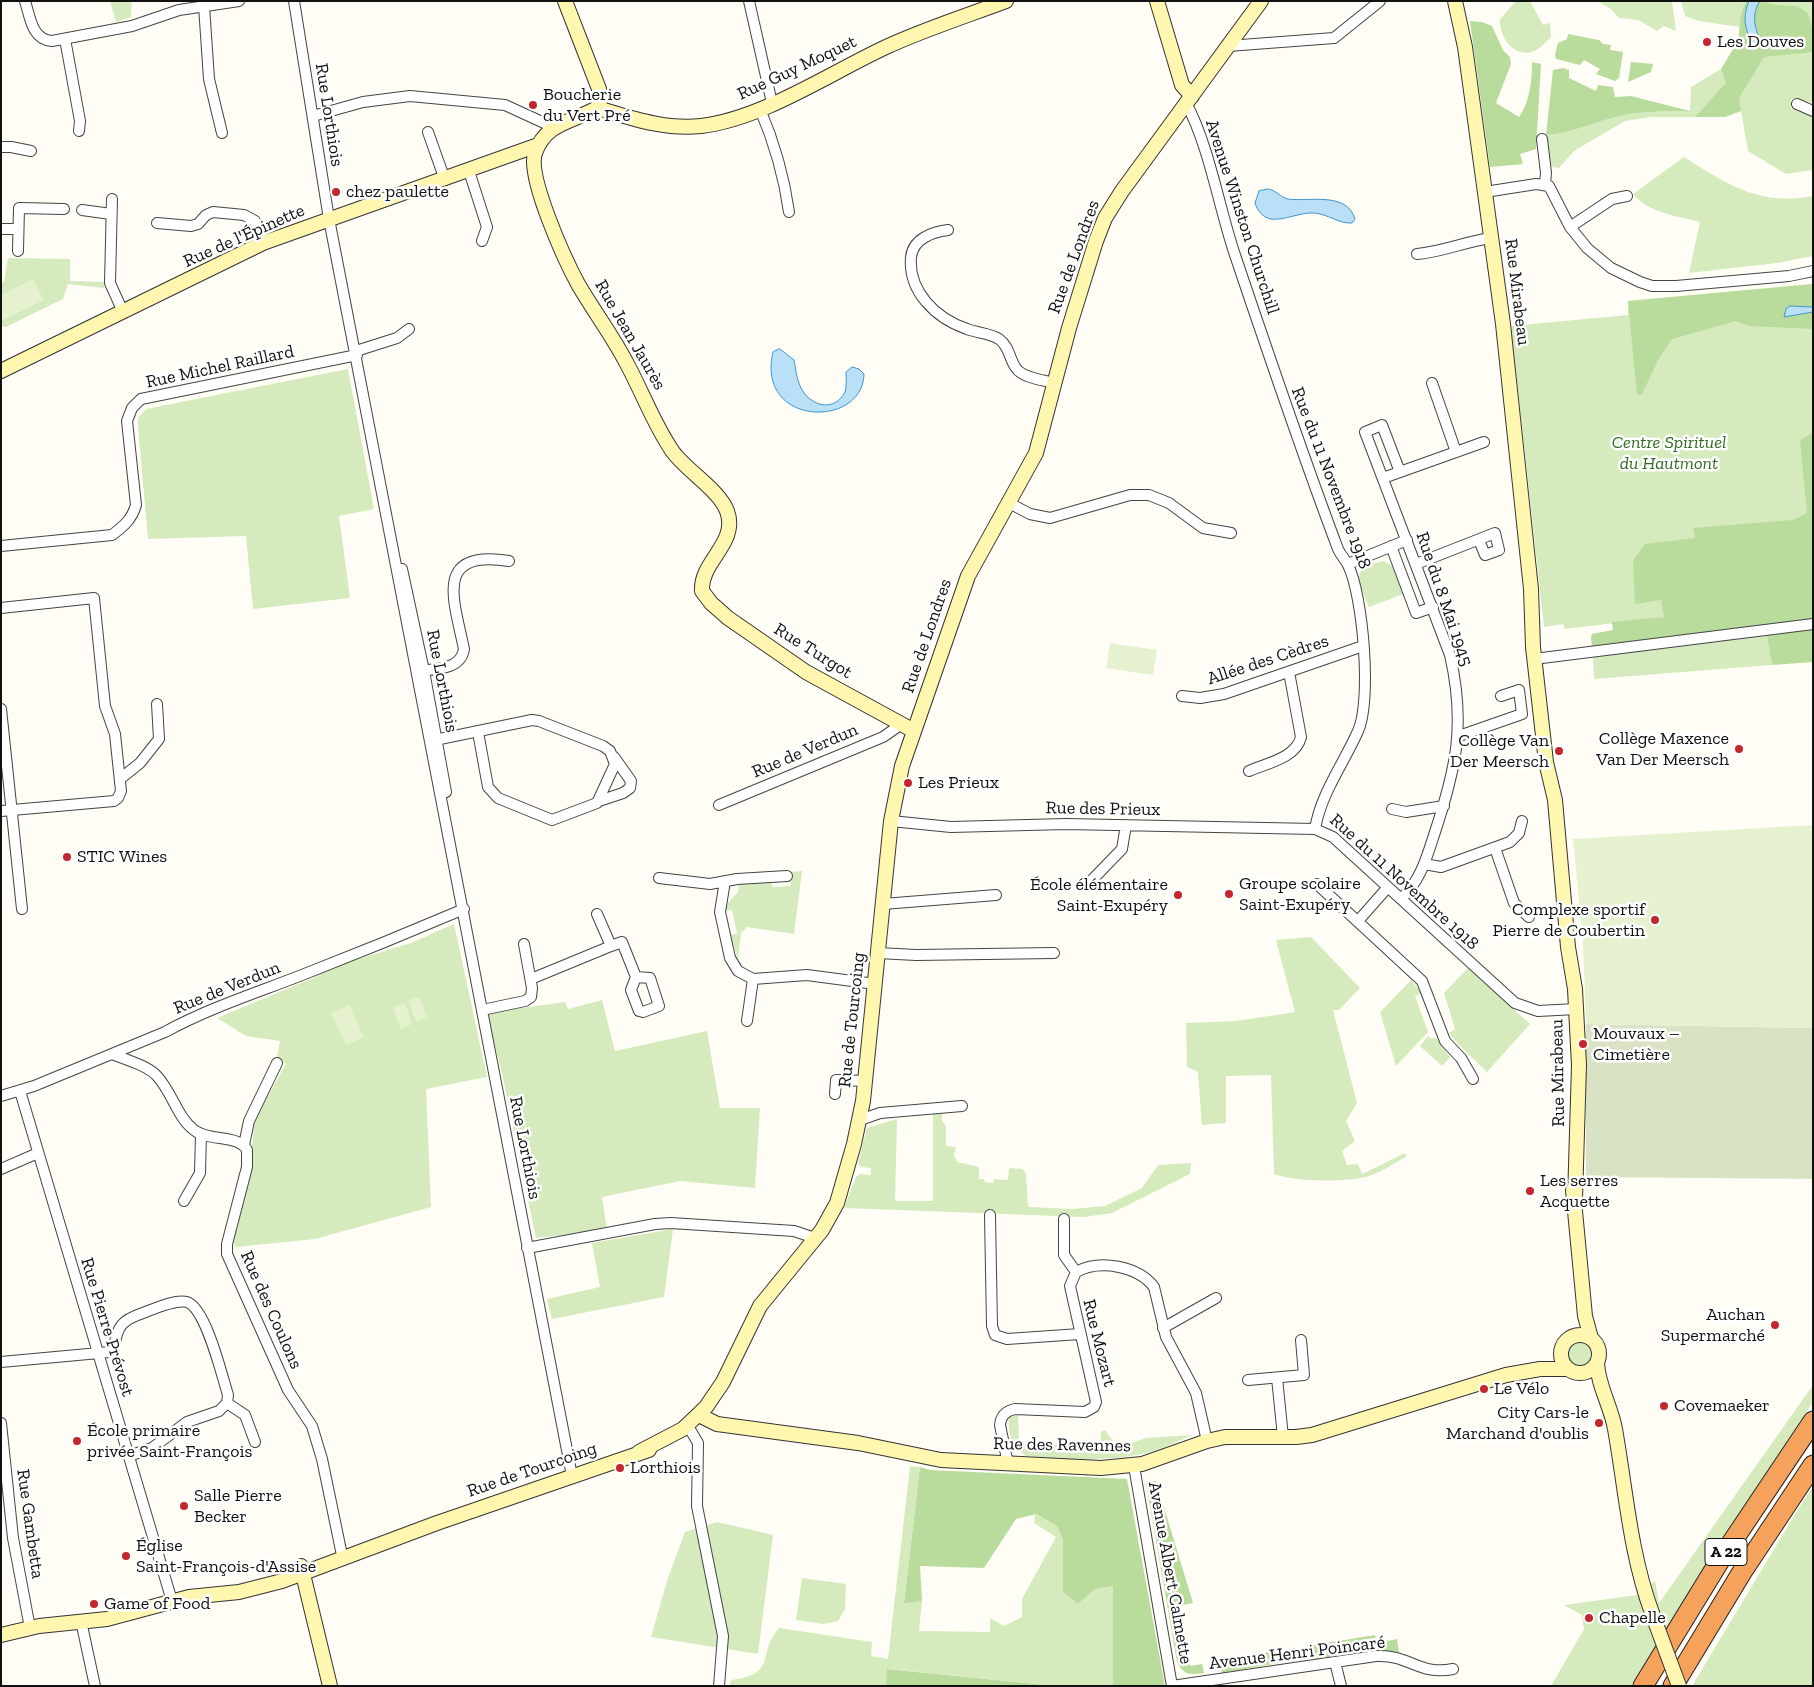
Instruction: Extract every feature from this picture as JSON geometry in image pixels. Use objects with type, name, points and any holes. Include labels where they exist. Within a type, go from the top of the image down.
[{"type":"highway","name":"A 22","points":[[1643,1686],[1722,1557],[1813,1421]]},
{"type":"highway","name":"A 22","points":[[1673,1686],[1733,1586],[1813,1465]]},
{"type":"main road","points":[[538,146],[553,127],[597,108],[600,101],[599,89],[565,1]]},
{"type":"main road","name":"Rue Guy Moquet","points":[[597,108],[652,124],[674,127],[715,123],[766,106],[905,38],[1006,1]]},
{"type":"main road","points":[[1157,1],[1182,85],[1189,99]]},
{"type":"main road","name":"Rue de Londres","points":[[914,731],[963,589],[975,563],[1036,453],[1074,311],[1105,218],[1122,191],[1261,1]]},
{"type":"main road","name":"Rue Mirabeau","points":[[1455,1],[1465,47],[1504,328],[1538,659],[1546,762],[1555,800],[1568,947],[1579,1114],[1575,1199],[1586,1325],[1591,1338]]},
{"type":"main road","name":"Rue de l'Épinette","points":[[1,371],[264,243],[538,146]]},
{"type":"main road","name":"Rue Jean Jaurès","points":[[538,146],[533,160],[538,189],[574,275],[612,336],[673,452],[726,508],[730,521],[728,533],[704,579],[702,591]]},
{"type":"main road","name":"Rue Turgot","points":[[702,591],[711,603],[728,618],[806,672],[914,731]]},
{"type":"main road","name":"Rue de Tourcoing","points":[[1,1635],[30,1628],[115,1617],[201,1594],[239,1592],[640,1452],[667,1445],[702,1418],[726,1394],[771,1291],[827,1222],[837,1203],[860,1120],[866,1081],[891,821],[901,772],[914,731]]},
{"type":"main road","name":"Rue Mirabeau","points":[[1565,1343],[1574,1326],[1583,1288]]},
{"type":"main road","points":[[1608,1406],[1561,1360],[1565,1343],[1580,1335],[1591,1338],[1598,1350],[1597,1363],[1601,1386],[1608,1406],[1615,1428],[1634,1555],[1652,1613],[1679,1686]]},
{"type":"main road","name":"Rue des Ravennes","points":[[702,1418],[730,1427],[858,1443],[934,1459],[1101,1468],[1134,1466],[1207,1441],[1234,1436],[1283,1437],[1319,1433],[1506,1375],[1551,1356],[1565,1343]]},
{"type":"main road","points":[[1573,1371],[1590,1371],[1597,1363]]},
{"type":"main road","name":"Rue des Ravennes","points":[[1506,1375],[1540,1369],[1573,1371]]},
{"type":"main road","points":[[302,1570],[330,1686]]},
{"type":"street","points":[[25,1],[34,29],[39,36],[47,40],[65,39],[132,26],[179,10],[239,1]]},
{"type":"street","name":"Rue Lorthiois","points":[[294,1],[329,219],[393,544],[407,587],[433,740],[445,784],[448,826],[482,1010],[572,1476]]},
{"type":"street","points":[[749,1],[766,106],[789,212]]},
{"type":"street","points":[[1228,46],[1334,38],[1380,1]]},
{"type":"street","points":[[204,6],[209,79],[222,133]]},
{"type":"street","points":[[65,39],[80,121],[79,131]]},
{"type":"street","points":[[313,116],[369,101],[418,97],[505,105],[553,127]]},
{"type":"street","name":"Avenue Winston Churchill","points":[[1189,99],[1232,245],[1264,341]]},
{"type":"street","points":[[1797,104],[1813,111]]},
{"type":"street","points":[[428,132],[446,180]]},
{"type":"street","points":[[1542,139],[1546,173],[1545,184]]},
{"type":"street","points":[[1,147],[11,146],[31,151]]},
{"type":"street","points":[[468,171],[486,228],[482,241]]},
{"type":"street","points":[[1485,192],[1545,184],[1553,190],[1570,227],[1587,248],[1604,263],[1626,277],[1652,286],[1669,287],[1717,283],[1797,275],[1813,271]]},
{"type":"street","points":[[1570,227],[1612,199],[1627,196]]},
{"type":"street","points":[[112,199],[110,282],[123,312]]},
{"type":"street","points":[[18,251],[19,208],[64,209]]},
{"type":"street","points":[[82,210],[111,214]]},
{"type":"street","points":[[157,223],[191,226],[198,224],[206,215],[213,212],[244,215],[254,221],[264,243]]},
{"type":"street","points":[[1,229],[18,229]]},
{"type":"street","points":[[948,230],[920,240],[912,249],[911,276],[921,296],[951,322],[998,338],[1006,346],[1019,372],[1054,383]]},
{"type":"street","points":[[1417,254],[1440,252],[1466,242],[1492,238]]},
{"type":"street","points":[[356,353],[397,338],[409,329]]},
{"type":"street","name":"Rue du 11 Novembre 1918","points":[[1264,341],[1293,429],[1338,549],[1348,564],[1361,609],[1365,702],[1362,722],[1319,809],[1315,829],[1333,837],[1515,1003],[1534,1011],[1572,1009]]},
{"type":"street","name":"Rue Michel Raillard","points":[[1,546],[112,535],[124,526],[132,516],[136,505],[127,421],[132,408],[141,400],[356,353]]},
{"type":"street","points":[[1432,383],[1456,452]]},
{"type":"street","name":"Rue du 8 Mai 1945","points":[[1400,472],[1382,425],[1365,432],[1432,607],[1453,670],[1459,736],[1452,777],[1424,864],[1416,884],[1401,899]]},
{"type":"street","points":[[1383,478],[1484,442]]},
{"type":"street","points":[[1009,503],[1030,514],[1050,518],[1130,495],[1149,495],[1169,503],[1203,528],[1231,533]]},
{"type":"street","points":[[1348,564],[1407,540]]},
{"type":"street","points":[[1416,564],[1479,540]]},
{"type":"street","points":[[1391,546],[1416,613],[1432,607]]},
{"type":"street","points":[[420,671],[453,665],[463,655],[464,649],[452,588],[460,570],[469,562],[478,559],[509,561]]},
{"type":"street","points":[[1,608],[94,598],[105,706],[115,734],[120,779],[120,794],[116,800],[6,811]]},
{"type":"street","points":[[1538,659],[1813,624]]},
{"type":"street","name":"Allée des Cèdres","points":[[1182,696],[1200,698],[1224,694],[1363,646]]},
{"type":"street","points":[[1249,771],[1294,752],[1300,745],[1301,737],[1289,672]]},
{"type":"street","points":[[1459,736],[1522,714],[1518,690],[1501,696]]},
{"type":"street","points":[[120,779],[140,763],[159,739],[157,704]]},
{"type":"street","points":[[1,709],[6,811],[22,909]]},
{"type":"street","points":[[433,740],[539,721],[603,746],[612,754],[631,781],[630,788],[623,793],[599,801]]},
{"type":"street","name":"Rue de Verdun","points":[[719,805],[883,737],[896,728],[899,723]]},
{"type":"street","points":[[478,732],[488,787],[495,796],[552,820],[595,805],[599,801],[615,764],[612,754]]},
{"type":"street","points":[[1392,809],[1406,812],[1444,806]]},
{"type":"street","name":"Rue des Prieux","points":[[891,821],[951,828],[1044,824],[1315,829]]},
{"type":"street","points":[[1424,864],[1441,867],[1494,848],[1516,837],[1522,822]]},
{"type":"street","points":[[1091,881],[1122,849],[1126,825]]},
{"type":"street","points":[[1494,848],[1514,903],[1529,917]]},
{"type":"street","points":[[659,878],[710,884],[786,876]]},
{"type":"street","points":[[725,881],[719,908],[728,954],[738,971],[753,979],[807,975],[875,984]]},
{"type":"street","points":[[1317,884],[1422,981],[1430,996],[1445,1041],[1461,1058],[1473,1079]]},
{"type":"street","points":[[1358,921],[1388,887]]},
{"type":"street","points":[[883,904],[996,896]]},
{"type":"street","name":"Rue de Verdun","points":[[1,1096],[112,1054],[268,986],[299,976],[464,909]]},
{"type":"street","points":[[597,914],[611,946]]},
{"type":"street","points":[[534,978],[622,942],[636,977]]},
{"type":"street","points":[[482,1010],[528,1000],[534,978],[524,944]]},
{"type":"street","points":[[878,953],[916,955],[1054,953]]},
{"type":"street","points":[[746,1021],[753,979]]},
{"type":"street","points":[[112,1054],[157,1076],[187,1122],[201,1134],[240,1142],[244,1145]]},
{"type":"street","name":"Rue des Coulons","points":[[277,1064],[249,1121],[244,1145],[248,1154],[247,1167],[227,1244],[227,1254],[288,1390],[312,1426],[322,1459],[342,1556]]},
{"type":"street","points":[[835,1094],[836,1080],[866,1081]]},
{"type":"street","name":"Rue Pierre Prévost","points":[[20,1090],[172,1601]]},
{"type":"street","points":[[860,1120],[880,1113],[910,1113],[962,1106]]},
{"type":"street","points":[[184,1201],[201,1168],[201,1134]]},
{"type":"street","points":[[1,1169],[38,1153]]},
{"type":"street","points":[[990,1215],[992,1326],[995,1335],[1007,1339],[1080,1334]]},
{"type":"street","points":[[1064,1218],[1064,1255],[1068,1264],[1076,1272],[1093,1266],[1110,1266],[1141,1275],[1149,1281],[1157,1295],[1163,1328],[1193,1384],[1207,1441]]},
{"type":"street","points":[[527,1248],[664,1223],[742,1226],[802,1233],[815,1238]]},
{"type":"street","name":"Rue Mozart","points":[[1008,1464],[1000,1419],[1008,1410],[1085,1412],[1094,1407],[1097,1396],[1070,1294],[1071,1280],[1076,1272]]},
{"type":"street","points":[[1163,1328],[1216,1298]]},
{"type":"street","points":[[1,1362],[113,1350],[116,1332],[127,1320],[172,1304],[187,1302],[196,1309],[205,1328],[228,1395],[227,1403],[220,1411],[178,1427],[152,1448],[129,1456]]},
{"type":"street","points":[[1248,1380],[1304,1375],[1301,1340]]},
{"type":"street","points":[[1278,1378],[1283,1437]]},
{"type":"street","points":[[227,1403],[245,1415],[255,1442]]},
{"type":"street","name":"Rue Gambetta","points":[[1,1423],[13,1538],[30,1628]]},
{"type":"street","points":[[690,1429],[698,1443],[697,1506],[723,1640],[719,1686]]},
{"type":"street","name":"Avenue Albert Calmette","points":[[1134,1466],[1172,1686]]},
{"type":"street","points":[[81,1622],[95,1686]]},
{"type":"street","name":"Avenue Henri Poincaré","points":[[1172,1686],[1384,1656],[1402,1659],[1431,1672],[1452,1669]]},
{"type":"street","points":[[1335,1662],[1341,1686]]},
{"type":"green space","points":[[110,1],[132,1],[131,17],[116,22]]},
{"type":"green space","points":[[1516,1],[1530,1],[1543,25],[1550,23],[1551,37],[1535,51],[1525,53],[1518,51],[1508,44],[1504,38],[1500,19]]},
{"type":"green space","points":[[1597,1],[1672,1],[1676,31],[1664,26],[1657,31],[1638,20],[1619,18],[1611,9]]},
{"type":"green space","points":[[1681,1],[1813,1],[1813,103],[1791,99],[1791,108],[1813,114],[1813,170],[1786,174],[1748,151],[1741,111],[1725,117],[1652,117],[1625,121],[1574,151],[1559,168],[1552,167],[1547,154],[1546,135],[1574,130],[1629,114],[1690,111],[1691,87],[1751,51],[1740,22],[1740,27],[1699,21],[1685,16]]},
{"type":"green space","points":[[1746,1],[1749,1],[1744,15],[1760,41],[1755,26],[1755,16],[1760,1],[1776,5],[1796,6],[1807,12],[1813,29],[1813,52],[1764,57],[1739,98],[1741,111],[1725,117],[1695,117],[1726,83],[1721,69],[1738,41],[1741,15]]},
{"type":"green space","points":[[1470,21],[1482,22],[1492,26],[1503,50],[1510,57],[1511,64],[1496,103],[1519,117],[1530,91],[1532,62],[1541,64],[1536,149],[1520,154],[1523,164],[1490,167]]},
{"type":"green space","points":[[1568,34],[1599,40],[1603,44],[1611,45],[1610,50],[1623,52],[1619,78],[1615,81],[1596,74],[1600,69],[1584,60],[1580,65],[1556,59],[1558,43],[1567,39]]},
{"type":"green space","points":[[1631,62],[1653,64],[1651,72],[1628,82]]},
{"type":"green space","points":[[1563,68],[1569,70],[1569,78],[1596,91],[1598,85],[1613,87],[1615,97],[1631,96],[1690,111],[1629,114],[1574,130],[1546,135],[1553,70]]},
{"type":"green space","points":[[1684,157],[1715,176],[1745,191],[1776,198],[1813,196],[1813,256],[1777,263],[1689,273],[1700,222],[1655,210],[1633,194]]},
{"type":"green space","points":[[8,258],[70,259],[70,281],[104,282],[104,288],[68,284],[63,299],[6,327],[1,326],[1,283],[4,282]]},
{"type":"green space","points":[[33,279],[44,300],[1,321],[1,295]]},
{"type":"green space","name":"Centre Spirituel du Hautmont","points":[[1813,284],[1813,593],[1664,617],[1565,629],[1563,624],[1544,627],[1511,326],[1628,315],[1628,301]]},
{"type":"green space","points":[[1813,284],[1813,307],[1803,307],[1794,316],[1813,312],[1813,329],[1749,326],[1736,321],[1672,339],[1658,360],[1642,394],[1637,395],[1628,301]]},
{"type":"green space","points":[[348,369],[374,509],[339,516],[350,598],[253,609],[246,536],[148,539],[138,427],[138,418],[146,409]]},
{"type":"green space","points":[[1813,433],[1813,662],[1772,665],[1767,636],[1593,657],[1592,634],[1613,630],[1612,622],[1664,617],[1661,600],[1635,604],[1633,561],[1645,544],[1695,538],[1693,528],[1793,520],[1807,513],[1800,440]]},
{"type":"green space","points":[[1384,561],[1392,566],[1403,594],[1369,607],[1359,576],[1365,567]]},
{"type":"green space","points":[[1767,636],[1772,665],[1594,679],[1593,657]]},
{"type":"green space","points":[[1110,643],[1157,650],[1153,675],[1106,668]]},
{"type":"green space","points":[[1813,825],[1813,1028],[1586,1024],[1583,940],[1573,839]]},
{"type":"green space","points":[[802,871],[794,934],[747,927],[741,933],[738,961],[731,935],[737,933],[732,910],[726,911],[727,904],[738,892],[739,885],[743,882],[771,880],[772,887],[791,886],[790,872]]},
{"type":"green space","points":[[454,924],[487,1077],[426,1089],[431,1207],[315,1239],[235,1247],[233,1239],[252,1147],[255,1119],[286,1064],[277,1057],[280,1041],[246,1036],[217,1018],[313,978],[332,967],[411,943]]},
{"type":"green space","points":[[1311,937],[1360,988],[1339,1010],[1333,1010],[1357,1103],[1346,1121],[1355,1141],[1342,1151],[1347,1165],[1358,1164],[1362,1174],[1405,1153],[1406,1157],[1363,1178],[1308,1180],[1274,1174],[1271,1075],[1226,1076],[1226,1123],[1202,1125],[1198,1072],[1187,1067],[1186,1023],[1236,1021],[1295,1012],[1276,940]]},
{"type":"green space","points":[[1468,968],[1530,1024],[1487,1072],[1449,1033],[1455,1029],[1444,993]]},
{"type":"green space","points":[[1411,980],[1422,993],[1415,996],[1428,1032],[1396,1066],[1380,1012]]},
{"type":"green space","points":[[419,997],[427,1017],[416,1022],[408,1001]]},
{"type":"green space","points":[[602,1000],[615,1051],[707,1031],[720,1108],[760,1108],[755,1188],[680,1181],[602,1197],[607,1230],[536,1238],[502,1073],[486,1013],[565,1002],[568,1009]]},
{"type":"green space","points":[[405,1003],[412,1024],[401,1029],[393,1008]]},
{"type":"green space","points":[[349,1005],[364,1037],[346,1045],[331,1013]]},
{"type":"green space","points":[[1586,1024],[1813,1028],[1813,1179],[1586,1177]]},
{"type":"green space","points":[[1429,1035],[1429,1038],[1436,1038],[1450,1057],[1442,1066],[1420,1046]]},
{"type":"green space","points":[[933,1113],[942,1113],[942,1121],[946,1126],[946,1146],[956,1147],[954,1155],[957,1162],[979,1167],[979,1179],[993,1183],[994,1179],[1008,1180],[1009,1168],[1022,1169],[1026,1173],[1028,1206],[1030,1207],[1072,1209],[1105,1206],[1142,1188],[1158,1165],[1191,1163],[1190,1174],[1112,1213],[1084,1217],[844,1208],[856,1177],[860,1174],[871,1175],[871,1168],[861,1167],[858,1163],[867,1128],[897,1119],[895,1201],[933,1201]]},
{"type":"green space","points":[[673,1229],[664,1297],[552,1319],[547,1299],[600,1287],[592,1243]]},
{"type":"green space","points":[[1579,1342],[1587,1346],[1591,1354],[1587,1362],[1579,1366],[1571,1362],[1567,1354],[1571,1346]]},
{"type":"green space","points":[[1813,1385],[1813,1402],[1712,1554],[1631,1686],[1551,1686],[1584,1629],[1582,1615],[1564,1605],[1637,1595],[1655,1581],[1659,1603]]},
{"type":"green space","points":[[1018,1415],[1019,1443],[1100,1446],[1101,1432],[1105,1430],[1118,1448],[1146,1438],[1193,1435],[1146,1453],[1117,1458],[1086,1459],[1026,1456],[1014,1444],[1009,1429],[1009,1417]]},
{"type":"green space","points":[[910,1466],[920,1467],[904,1602],[922,1601],[919,1631],[990,1632],[990,1618],[1004,1626],[1022,1617],[1022,1599],[1056,1537],[1034,1523],[1035,1514],[1057,1526],[1063,1542],[1063,1592],[1078,1604],[1095,1589],[1113,1586],[1113,1686],[1056,1686],[888,1669],[886,1686],[730,1686],[731,1680],[756,1673],[761,1668],[772,1637],[779,1628],[872,1642],[871,1656],[888,1659]]},
{"type":"green space","points":[[920,1467],[930,1470],[1127,1479],[1165,1686],[1113,1686],[1113,1586],[1095,1589],[1078,1604],[1063,1592],[1063,1541],[1057,1526],[1036,1514],[1016,1519],[984,1568],[920,1566],[922,1601],[904,1603]]},
{"type":"green space","points":[[1156,1481],[1193,1603],[1179,1606],[1190,1666],[1202,1664],[1204,1673],[1194,1674],[1185,1672],[1177,1662],[1146,1483]]},
{"type":"green space","points":[[1813,1487],[1813,1686],[1692,1686],[1800,1506]]},
{"type":"green space","points":[[717,1522],[773,1535],[758,1654],[651,1637],[667,1581],[685,1532]]},
{"type":"green space","points":[[802,1578],[846,1584],[845,1609],[838,1621],[824,1624],[796,1620]]},
{"type":"green space","points":[[1375,1635],[1377,1643],[1397,1639],[1399,1652],[1347,1654],[1310,1660],[1307,1646]]},
{"type":"green space","points":[[1293,1648],[1295,1660],[1222,1673],[1220,1661]]},
{"type":"green space","points":[[887,1669],[896,1670],[1056,1686],[886,1686]]},
{"type":"water","points":[[1749,1],[1760,1],[1755,16],[1755,26],[1760,41],[1755,45],[1752,44],[1745,22]]},
{"type":"water","points":[[1268,189],[1288,199],[1336,201],[1344,204],[1351,210],[1355,219],[1352,223],[1347,223],[1314,213],[1281,219],[1265,217],[1255,203],[1259,191]]},
{"type":"water","points":[[1790,306],[1813,307],[1813,312],[1784,317],[1786,309]]},
{"type":"water","points":[[780,349],[794,360],[797,377],[804,393],[819,404],[831,404],[841,398],[846,390],[846,372],[852,367],[859,369],[864,374],[859,392],[847,404],[830,411],[811,412],[794,406],[779,395],[772,377],[773,352]]},
{"type":"place","name":"Les Douves","points":[[1707,42]]},
{"type":"place","name":"Boucherie du Vert Pré","points":[[533,105]]},
{"type":"place","name":"chez paulette","points":[[336,192]]},
{"type":"place","name":"Collège Maxence Van Der Meersch","points":[[1739,749]]},
{"type":"place","name":"Collège Van Der Meersch","points":[[1559,751]]},
{"type":"place","name":"Les Prieux","points":[[908,783]]},
{"type":"place","name":"STIC Wines","points":[[67,857]]},
{"type":"place","name":"Groupe scolaire Saint-Exupéry","points":[[1229,894]]},
{"type":"place","name":"École élémentaire Saint-Exupéry","points":[[1178,895]]},
{"type":"place","name":"Complexe sportif Pierre de Coubertin","points":[[1655,920]]},
{"type":"place","name":"Mouvaux – Cimetière","points":[[1583,1044]]},
{"type":"place","name":"Les serres Acquette","points":[[1530,1191]]},
{"type":"place","name":"Auchan Supermarché","points":[[1775,1325]]},
{"type":"place","name":"Le Vélo","points":[[1484,1389]]},
{"type":"place","name":"Covemaeker","points":[[1664,1406]]},
{"type":"place","name":"City Cars-le Marchand d'oublis","points":[[1599,1423]]},
{"type":"place","name":"École primaire privée Saint-François","points":[[77,1441]]},
{"type":"place","name":"Lorthiois","points":[[620,1468]]},
{"type":"place","name":"Salle Pierre Becker","points":[[184,1506]]},
{"type":"place","name":"Église Saint-François-d'Assise","points":[[126,1556]]},
{"type":"place","name":"Game of Food","points":[[94,1604]]},
{"type":"place","name":"Chapelle","points":[[1589,1618]]}]
